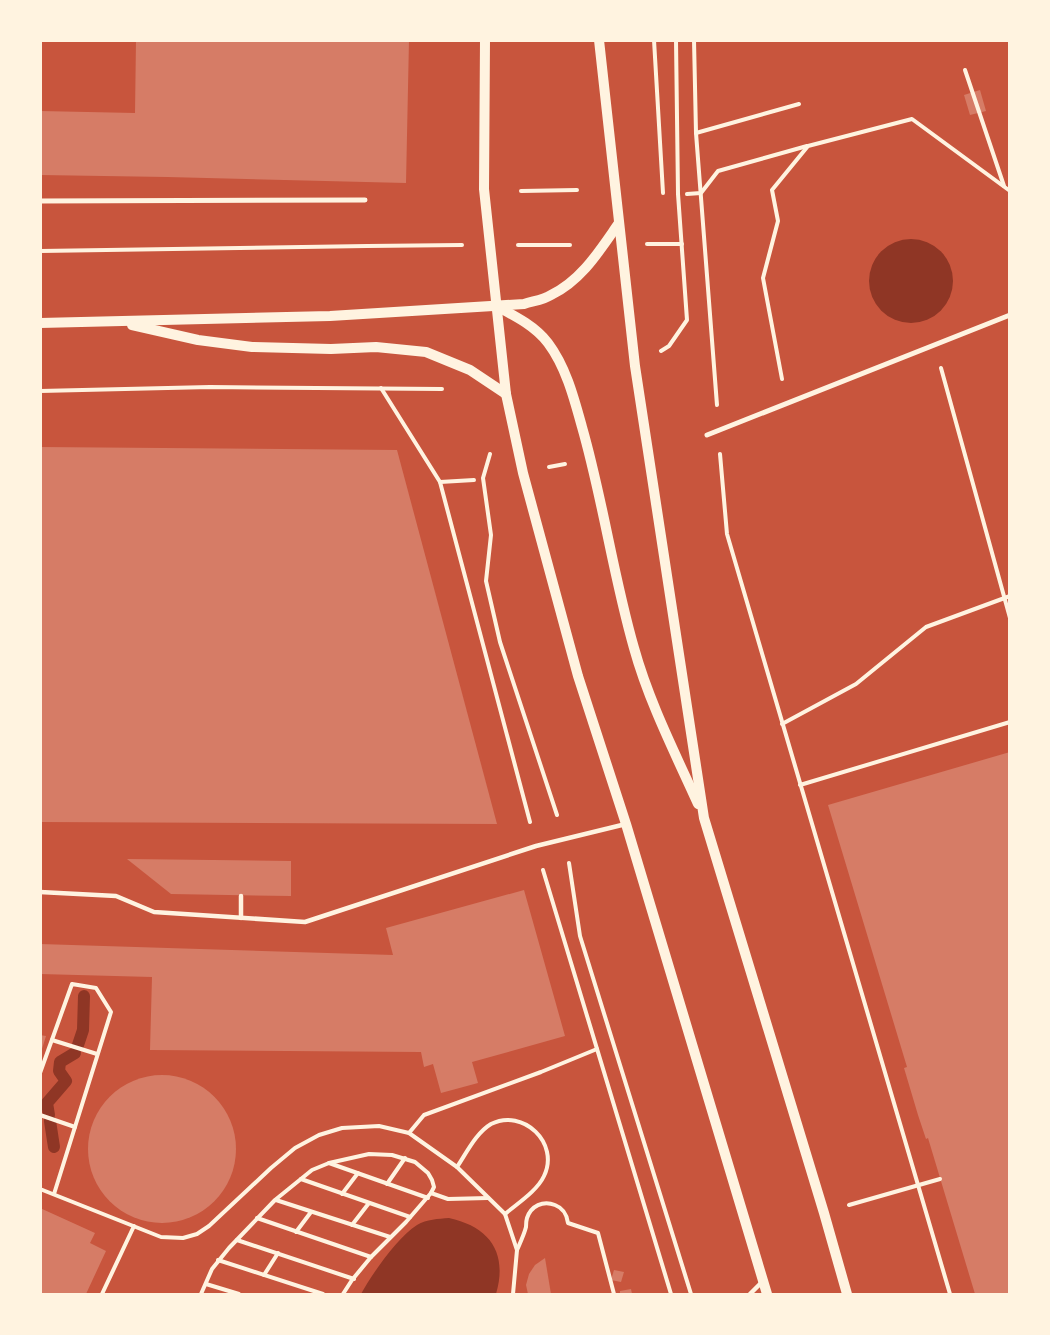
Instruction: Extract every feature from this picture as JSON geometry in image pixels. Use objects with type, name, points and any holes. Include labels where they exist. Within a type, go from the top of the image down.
[{"type":"street","points":[[485,40],[484,189],[506,394],[523,473],[575,665],[626,824],[767,1294]]},
{"type":"street","points":[[599,40],[635,366],[704,818]]},
{"type":"street","points":[[40,201],[365,200]]},
{"type":"street","points":[[40,323],[330,316],[524,304],[550,296],[570,285],[588,267],[619,223]]},
{"type":"street","points":[[495,306],[524,321],[548,343],[562,366],[572,393],[591,458],[634,650],[650,697],[704,818],[847,1294]]},
{"type":"street","points":[[707,435],[1010,315]]},
{"type":"street","points":[[114,322],[198,340],[252,347],[331,349],[376,346],[426,352],[470,370],[506,394]]},
{"type":"lane","points":[[40,892],[116,896],[154,912],[305,922],[536,846],[626,824]]},
{"type":"lane","points":[[241,896],[241,918]]},
{"type":"lane","points":[[750,1294],[763,1281]]},
{"type":"path","points":[[654,40],[663,193]]},
{"type":"path","points":[[635,366],[669,346],[687,320],[678,194],[676,40]]},
{"type":"path","points":[[694,40],[696,133],[727,534],[950,1294]]},
{"type":"path","points":[[965,70],[1005,188]]},
{"type":"path","points":[[696,133],[799,104]]},
{"type":"path","points":[[687,194],[701,193],[718,171],[912,119],[1010,192]]},
{"type":"path","points":[[787,403],[763,278],[778,221],[772,190],[808,146]]},
{"type":"path","points":[[521,191],[577,190]]},
{"type":"path","points":[[40,251],[489,245]]},
{"type":"path","points":[[935,345],[1010,618]]},
{"type":"path","points":[[40,391],[210,387],[451,389]]},
{"type":"path","points":[[492,447],[483,478],[491,535],[486,581],[500,642],[566,839],[580,936],[692,1294]]},
{"type":"path","points":[[440,482],[474,480]]},
{"type":"path","points":[[782,724],[856,684],[926,627],[1010,596]]},
{"type":"path","points":[[800,784],[1010,722]]},
{"type":"path","points":[[40,1073],[72,984],[96,988],[111,1012],[54,1194]]},
{"type":"path","points":[[52,1040],[97,1054]]},
{"type":"path","points":[[409,1134],[424,1115],[597,1049]]},
{"type":"path","points":[[40,1115],[75,1126]]},
{"type":"path","points":[[457,1167],[479,1134],[494,1123],[519,1121],[536,1131],[543,1140],[548,1155],[546,1174],[540,1183],[505,1214]]},
{"type":"path","points":[[40,1189],[161,1237],[183,1238],[197,1234],[210,1226],[295,1148],[319,1135],[342,1128],[379,1126],[409,1134],[457,1167],[505,1214],[517,1250]]},
{"type":"path","points":[[201,1294],[218,1260],[275,1200],[312,1170],[329,1163],[369,1154],[392,1155],[415,1162],[428,1173],[432,1180],[434,1187],[431,1193],[371,1257],[343,1294]]},
{"type":"path","points":[[387,1184],[405,1158]]},
{"type":"path","points":[[329,1163],[428,1198]]},
{"type":"path","points":[[342,1194],[358,1173]]},
{"type":"path","points":[[301,1179],[410,1217]]},
{"type":"path","points":[[824,1213],[940,1179]]},
{"type":"path","points":[[431,1193],[448,1199],[488,1198]]},
{"type":"path","points":[[275,1200],[390,1237]]},
{"type":"path","points":[[352,1225],[369,1203]]},
{"type":"path","points":[[513,1294],[517,1250],[526,1227],[528,1214],[540,1204],[548,1203],[560,1207],[568,1223],[598,1233],[614,1294]]},
{"type":"path","points":[[296,1232],[311,1212]]},
{"type":"path","points":[[257,1218],[371,1257]]},
{"type":"path","points":[[102,1294],[134,1226]]},
{"type":"path","points":[[237,1240],[354,1279]]},
{"type":"path","points":[[264,1275],[278,1253]]},
{"type":"path","points":[[218,1260],[323,1294]]},
{"type":"path","points":[[206,1284],[239,1294]]},
{"type":"shaded area","points":[[911,239],[934,246],[946,258],[953,281],[946,304],[934,316],[911,323],[888,316],[876,304],[869,281],[876,258],[888,246]]},
{"type":"shaded area","points":[[449,1218],[475,1228],[492,1244],[499,1266],[496,1294],[361,1294],[386,1257],[409,1231],[425,1222]]},
{"type":"building","points":[[136,40],[409,40],[406,183],[40,175],[40,111],[135,113]]},
{"type":"building","points":[[980,90],[986,111],[970,115],[964,95]]},
{"type":"building","points":[[40,447],[397,450],[497,824],[40,822]]},
{"type":"building","points":[[1010,752],[1010,1294],[975,1294],[928,1138],[926,1139],[918,1115],[904,1068],[907,1067],[828,805]]},
{"type":"building","points":[[127,859],[291,861],[291,896],[171,894]]},
{"type":"building","points":[[524,890],[565,1036],[472,1062],[478,1083],[441,1093],[433,1064],[424,1067],[421,1052],[150,1050],[152,977],[40,974],[40,944],[393,955],[386,928]]},
{"type":"building","points":[[40,1035],[46,1036],[41,1052],[40,1052]]},
{"type":"building","points":[[162,1075],[190,1081],[214,1097],[230,1121],[236,1149],[230,1177],[214,1201],[190,1217],[162,1223],[134,1217],[110,1201],[94,1177],[88,1149],[94,1121],[110,1097],[134,1081]]},
{"type":"building","points":[[40,1208],[95,1233],[90,1243],[106,1251],[86,1294],[40,1294]]},
{"type":"building","points":[[545,1258],[551,1294],[528,1294],[526,1285],[529,1274],[535,1265]]},
{"type":"building","points":[[614,1270],[624,1272],[621,1282],[611,1280]]},
{"type":"building","points":[[631,1289],[632,1294],[620,1294],[620,1291]]},
{"type":"waterway","points":[[78,1045],[83,1030],[84,996]]},
{"type":"waterway","points":[[49,1115],[47,1103],[66,1081],[59,1071],[60,1062],[75,1053]]},
{"type":"waterway","points":[[50,1121],[54,1147]]}]
